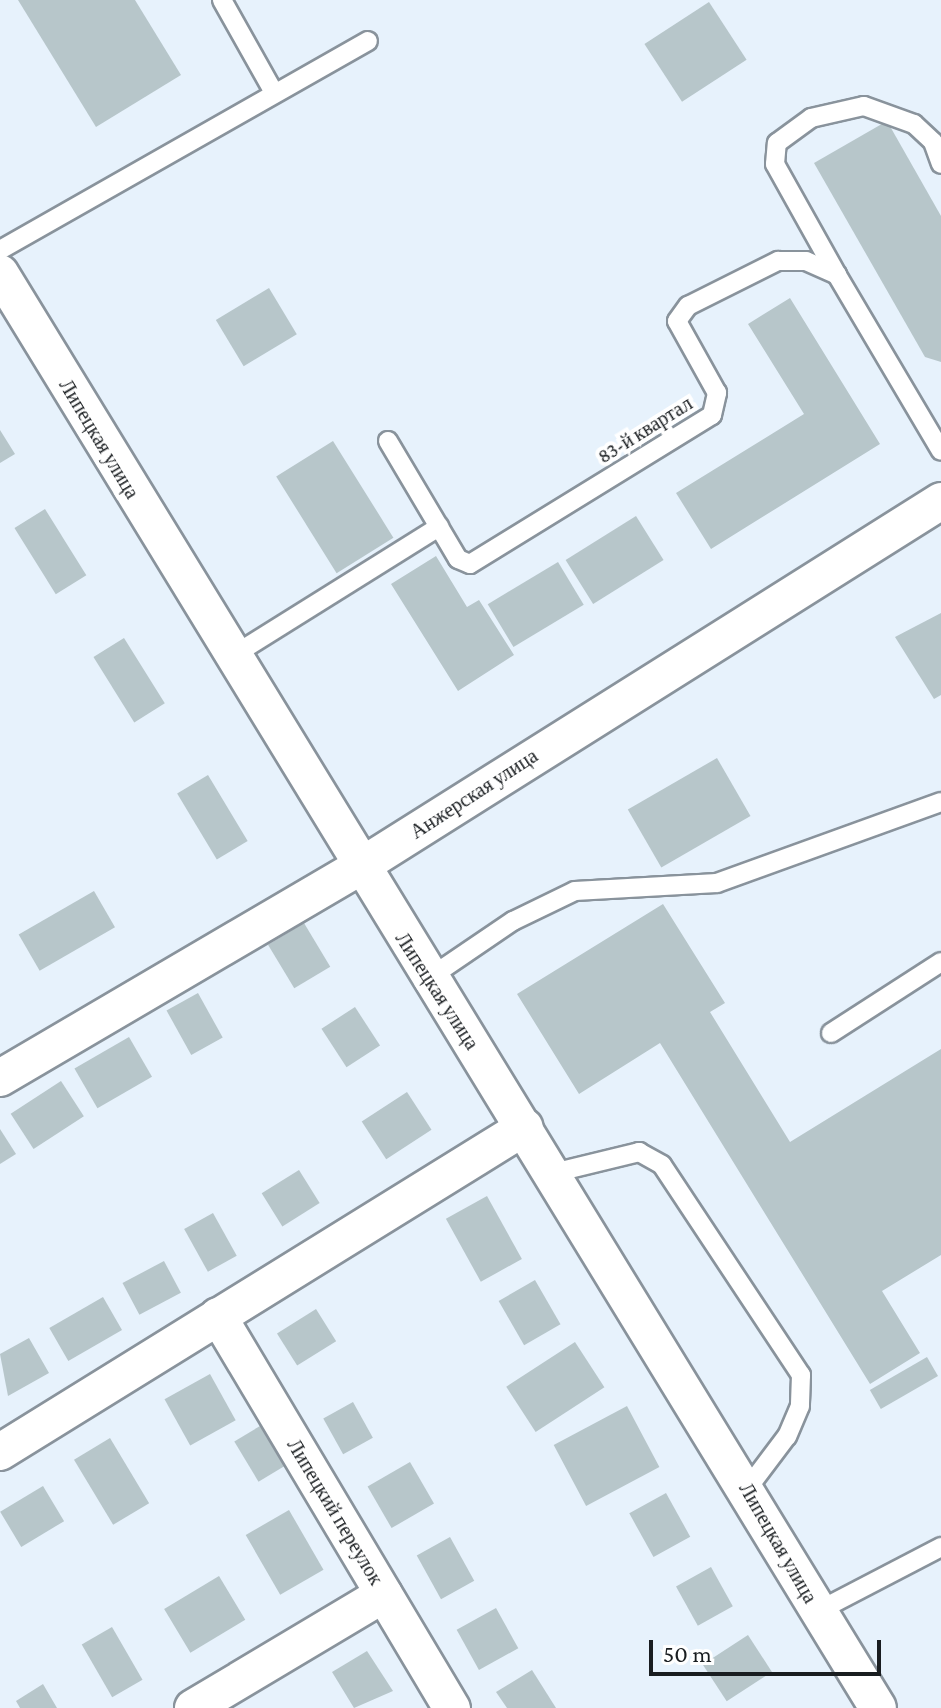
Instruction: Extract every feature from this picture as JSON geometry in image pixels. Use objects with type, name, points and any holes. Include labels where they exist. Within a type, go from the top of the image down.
[{"type":"street","name":"Липецкая улица","points":[[0,273],[229,658],[358,868],[525,1127],[878,1708]]},
{"type":"street","name":"Анжерская улица","points":[[0,1078],[358,868],[941,501]]},
{"type":"street","points":[[0,1452],[525,1127]]},
{"type":"street","name":"Липецкий переулок","points":[[218,1316],[452,1708]]},
{"type":"street","points":[[193,1708],[384,1594]]},
{"type":"lane","points":[[222,0],[273,91]]},
{"type":"lane","points":[[0,250],[273,91],[368,41]]},
{"type":"lane","points":[[941,164],[933,142],[914,124],[864,106],[811,118],[777,143],[775,164],[941,451]]},
{"type":"lane","name":"83-й квартал","points":[[388,441],[439,527],[470,564],[712,415],[717,393],[677,321],[688,306],[778,261],[806,261],[837,275]]},
{"type":"lane","points":[[229,658],[439,527]]},
{"type":"lane","points":[[429,978],[513,921],[575,891],[717,883],[941,802]]},
{"type":"lane","points":[[831,1033],[941,962]]},
{"type":"lane","points":[[553,1173],[639,1152],[662,1165],[801,1375],[800,1406],[787,1436],[747,1489]]},
{"type":"lane","points":[[818,1611],[941,1547]]},
{"type":"building","points":[[18,0],[135,0],[181,75],[96,127]]},
{"type":"building","points":[[709,2],[747,60],[682,102],[644,44]]},
{"type":"building","points":[[887,121],[941,216],[941,362],[925,357],[814,163]]},
{"type":"building","points":[[269,288],[297,334],[244,366],[216,320]]},
{"type":"building","points":[[790,298],[880,444],[711,549],[676,493],[804,414],[748,324]]},
{"type":"building","points":[[0,430],[15,454],[0,463]]},
{"type":"building","points":[[333,441],[393,538],[337,573],[276,477]]},
{"type":"building","points":[[45,509],[86,575],[56,594],[14,528]]},
{"type":"building","points":[[636,516],[664,560],[593,604],[566,560]]},
{"type":"building","points":[[436,556],[467,607],[479,600],[514,655],[458,691],[391,584]]},
{"type":"building","points":[[558,562],[584,605],[513,647],[488,604]]},
{"type":"building","points":[[941,613],[941,695],[934,699],[895,637]]},
{"type":"building","points":[[124,638],[165,703],[134,722],[93,657]]},
{"type":"building","points":[[717,758],[751,816],[661,868],[628,810]]},
{"type":"building","points":[[208,775],[248,841],[217,860],[177,794]]},
{"type":"building","points":[[94,891],[115,927],[40,971],[19,934]]},
{"type":"building","points":[[663,904],[725,1003],[710,1012],[790,1142],[941,1049],[941,1255],[882,1291],[920,1353],[870,1384],[660,1043],[579,1094],[517,994]]},
{"type":"building","points":[[304,923],[330,967],[294,988],[268,945]]},
{"type":"building","points":[[198,993],[223,1038],[191,1055],[167,1010]]},
{"type":"building","points":[[355,1007],[380,1046],[347,1067],[321,1029]]},
{"type":"building","points":[[129,1037],[152,1077],[97,1108],[74,1068]]},
{"type":"building","points":[[61,1081],[84,1116],[34,1149],[11,1114]]},
{"type":"building","points":[[407,1092],[432,1130],[386,1159],[362,1121]]},
{"type":"building","points":[[0,1129],[16,1154],[0,1164]]},
{"type":"building","points":[[299,1170],[320,1203],[282,1226],[262,1193]]},
{"type":"building","points":[[487,1196],[522,1259],[481,1282],[446,1219]]},
{"type":"building","points":[[213,1213],[237,1256],[208,1272],[184,1229]]},
{"type":"building","points":[[164,1261],[181,1293],[139,1315],[123,1283]]},
{"type":"building","points":[[535,1280],[560,1324],[524,1345],[499,1301]]},
{"type":"building","points":[[103,1297],[122,1330],[68,1361],[49,1328]]},
{"type":"building","points":[[316,1309],[336,1341],[297,1366],[277,1333]]},
{"type":"building","points":[[29,1338],[49,1373],[8,1396],[0,1354]]},
{"type":"building","points":[[575,1342],[604,1387],[536,1432],[506,1387]]},
{"type":"building","points":[[927,1357],[938,1376],[881,1409],[870,1390]]},
{"type":"building","points":[[210,1374],[236,1420],[190,1446],[165,1399]]},
{"type":"building","points":[[353,1402],[373,1438],[343,1454],[323,1418]]},
{"type":"building","points":[[627,1406],[659,1467],[586,1506],[554,1445]]},
{"type":"building","points":[[260,1426],[284,1466],[258,1482],[234,1441]]},
{"type":"building","points":[[110,1438],[149,1503],[113,1525],[74,1460]]},
{"type":"building","points":[[410,1462],[434,1504],[392,1528],[368,1486]]},
{"type":"building","points":[[43,1486],[64,1521],[21,1547],[0,1512]]},
{"type":"building","points":[[666,1493],[690,1537],[654,1557],[629,1513]]},
{"type":"building","points":[[289,1510],[324,1570],[280,1595],[246,1535]]},
{"type":"building","points":[[450,1537],[474,1581],[441,1599],[417,1555]]},
{"type":"building","points":[[711,1567],[733,1606],[698,1626],[676,1586]]},
{"type":"building","points":[[219,1576],[245,1620],[190,1653],[164,1609]]},
{"type":"building","points":[[496,1608],[518,1648],[479,1670],[457,1630]]},
{"type":"building","points":[[112,1627],[142,1680],[112,1697],[82,1644]]},
{"type":"building","points":[[748,1635],[772,1672],[727,1701],[703,1664]]},
{"type":"building","points":[[367,1651],[393,1691],[354,1708],[332,1672]]},
{"type":"building","points":[[532,1670],[556,1708],[507,1708],[496,1692]]},
{"type":"building","points":[[43,1684],[57,1708],[20,1708],[16,1701]]}]
